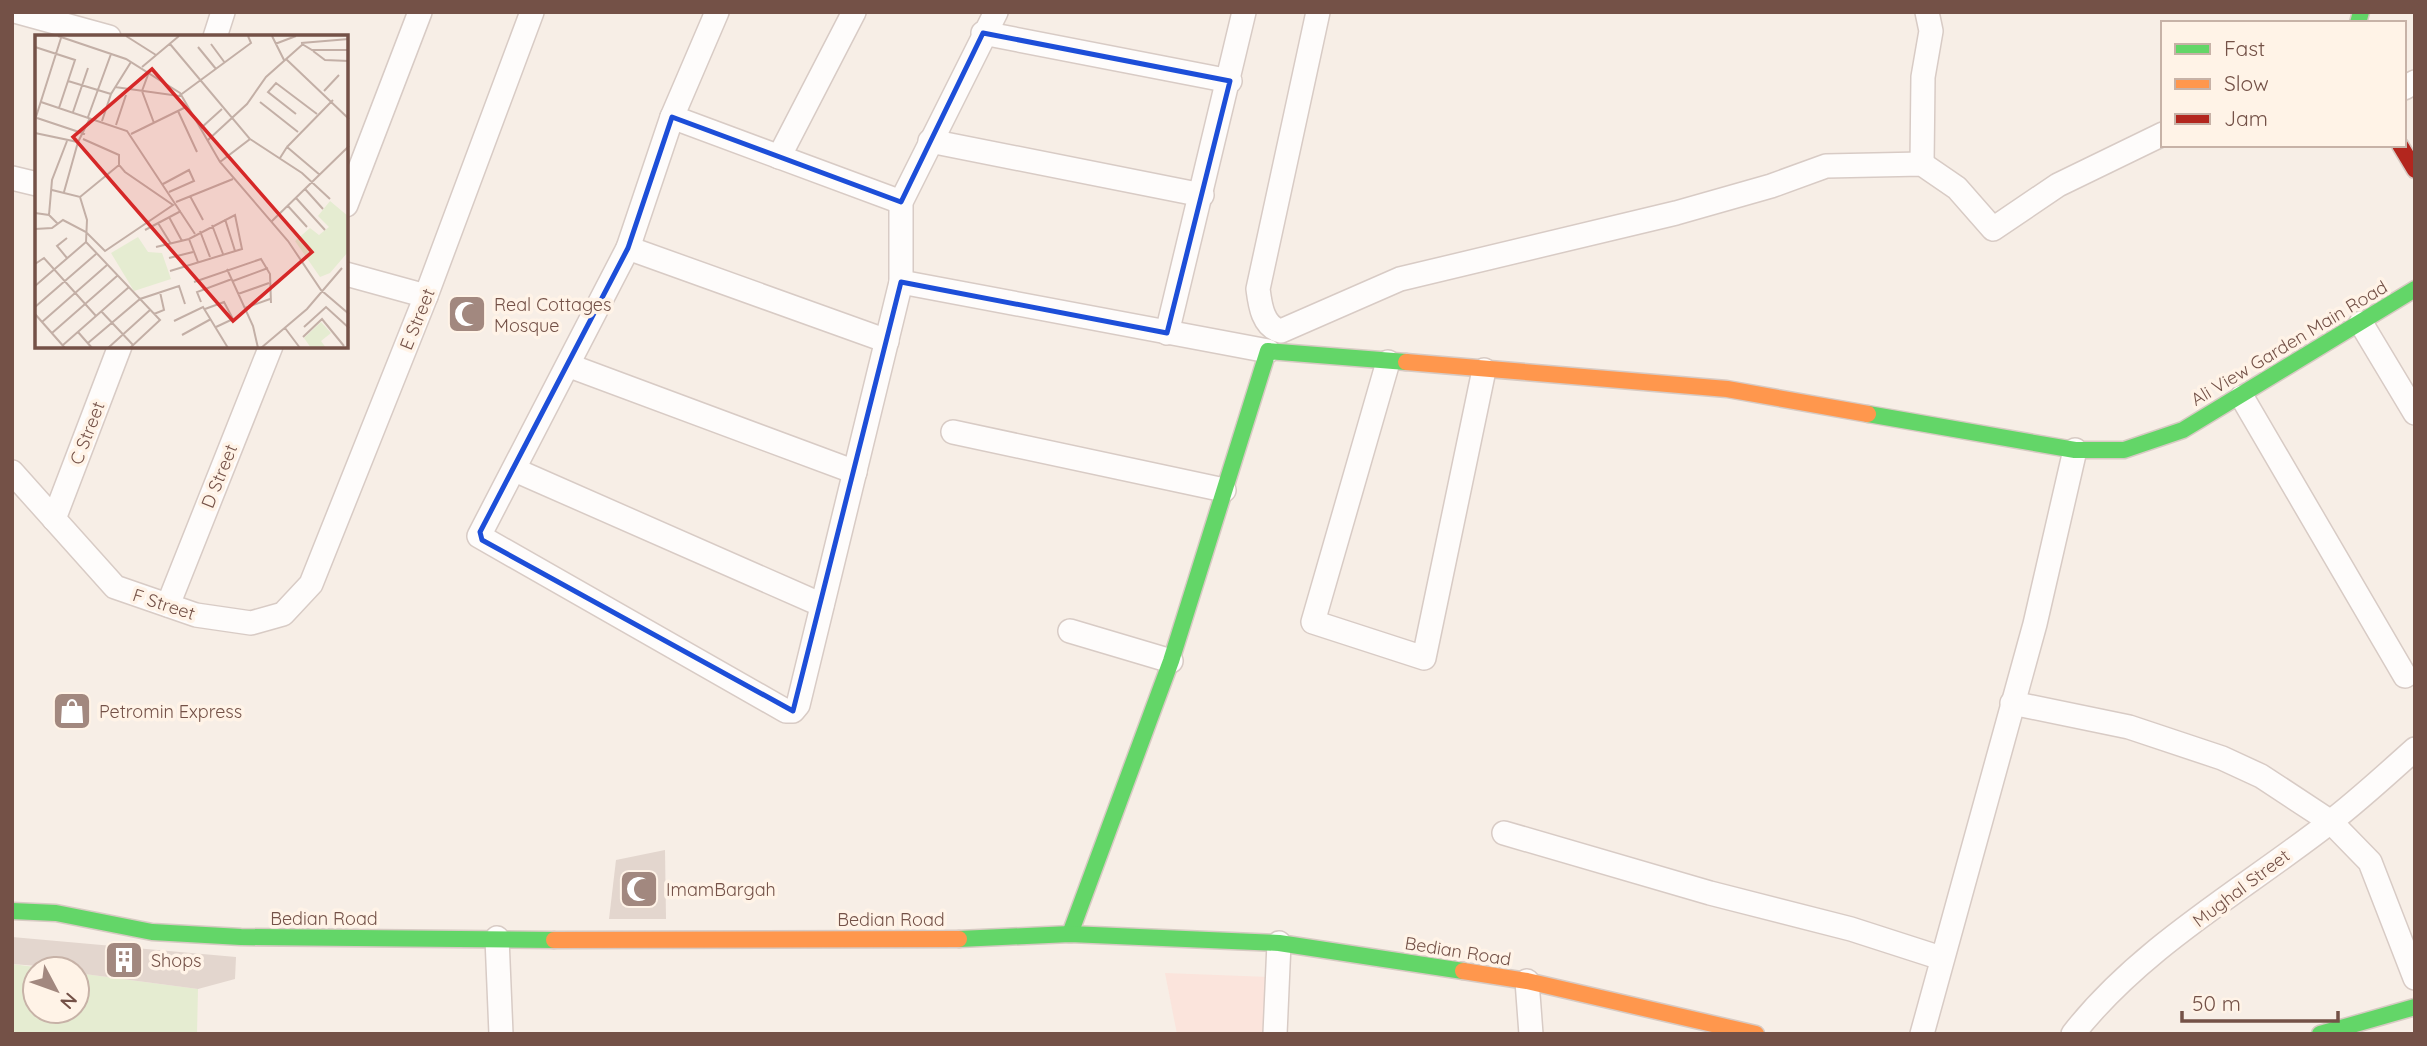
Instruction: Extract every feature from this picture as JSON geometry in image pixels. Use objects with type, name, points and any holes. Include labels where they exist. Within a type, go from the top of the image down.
[{"type":"street","points":[[18,12],[102,35]]},
{"type":"street","points":[[216,35],[223,12]]},
{"type":"street","points":[[348,200],[420,12]]},
{"type":"street","name":"E Street","points":[[283,614],[311,584],[426,296],[532,12]]},
{"type":"street","points":[[717,12],[672,117],[628,248],[570,366],[480,532],[482,540],[786,711],[793,711],[798,705],[901,282],[901,202],[983,33],[996,12]]},
{"type":"street","points":[[779,157],[854,12]]},
{"type":"street","points":[[1167,333],[1230,81],[1244,12]]},
{"type":"street","points":[[1318,12],[1258,289],[1260,307],[1275,330],[1282,331],[1400,279],[1676,213],[1771,187],[1826,166],[1922,164],[1957,188],[1993,229],[2059,185],[2161,135]]},
{"type":"street","points":[[1922,164],[1923,77],[1931,31],[1927,12]]},
{"type":"street","points":[[983,33],[1230,81]]},
{"type":"street","points":[[672,117],[901,202]]},
{"type":"street","points":[[930,141],[1202,195]]},
{"type":"street","points":[[2401,147],[2415,170]]},
{"type":"street","points":[[628,248],[887,341]]},
{"type":"street","points":[[348,275],[426,296]]},
{"type":"street","points":[[901,282],[1268,351],[1171,661],[1070,934]]},
{"type":"street","name":"Ali View Garden Main Road","points":[[1268,351],[1727,389],[2075,450],[2124,450],[2183,430],[2242,397],[2415,289]]},
{"type":"street","points":[[2361,323],[2415,414]]},
{"type":"street","name":"C Street","points":[[54,519],[119,348]]},
{"type":"street","name":"D Street","points":[[168,605],[270,348]]},
{"type":"street","points":[[1388,362],[1313,622],[1424,658],[1484,370]]},
{"type":"street","points":[[570,366],[855,472]]},
{"type":"street","points":[[2242,397],[2405,676]]},
{"type":"street","points":[[953,432],[1224,490]]},
{"type":"street","points":[[1922,1034],[2035,624],[2075,450]]},
{"type":"street","points":[[515,470],[821,605]]},
{"type":"street","name":"F Street","points":[[12,472],[115,587],[196,615],[251,623],[283,614]]},
{"type":"street","points":[[1070,631],[1171,661]]},
{"type":"street","points":[[2012,703],[2129,727],[2222,758],[2261,776],[2331,822],[2370,862],[2415,978]]},
{"type":"street","name":"Mughal Street","points":[[2073,1034],[2100,999],[2191,925],[2331,822],[2415,749]]},
{"type":"street","points":[[1504,833],[1710,893],[1851,929],[1941,958]]},
{"type":"street","name":"Bedian Road","points":[[14,910],[56,913],[152,932],[241,937],[606,941],[951,939],[1070,934],[1279,943],[1527,981],[1662,1024],[1756,1034]]},
{"type":"street","points":[[497,938],[501,1034]]},
{"type":"street","points":[[1275,1034],[1279,943]]},
{"type":"street","points":[[1527,981],[1531,1034]]},
{"type":"street","points":[[2320,1034],[2415,1007]]},
{"type":"highlighted area","points":[[983,33],[1230,81],[1167,333],[901,282],[793,711],[482,540],[480,532],[628,248],[672,117],[901,202]]},
{"type":"shaded area","points":[[1165,973],[1269,977],[1265,1034],[1177,1034]]},
{"type":"green space","points":[[12,964],[21,965],[21,1025],[91,1025],[91,975],[198,989],[197,1034],[12,1034]]},
{"type":"building","name":"ImamBargah","points":[[665,850],[666,919],[609,919],[616,860]]},
{"type":"building","name":"Shops","points":[[12,937],[236,957],[235,979],[198,989],[91,975],[91,955],[21,955],[21,965],[12,964]]},
{"type":"traffic: fast","points":[[2359,21],[2361,12]]},
{"type":"traffic: fast","points":[[1868,414],[2075,450],[2124,450],[2183,430],[2415,289]]},
{"type":"traffic: fast","points":[[1070,934],[1171,661],[1268,351],[1406,362]]},
{"type":"traffic: fast","points":[[12,911],[56,913],[152,932],[241,937],[554,940]]},
{"type":"traffic: fast","points":[[959,939],[1070,934],[1279,943],[1463,971]]},
{"type":"traffic: fast","points":[[2320,1034],[2415,1007]]},
{"type":"traffic: slow","points":[[1406,362],[1727,389],[1868,414]]},
{"type":"traffic: slow","points":[[554,940],[959,939]]},
{"type":"traffic: slow","points":[[1463,971],[1527,981],[1756,1034]]},
{"type":"traffic: jam","points":[[2401,147],[2415,170]]},
{"type":"place","name":"Real Cottages Mosque","points":[[467,314]]},
{"type":"place","name":"Petromin Express","points":[[72,711]]},
{"type":"place","name":"ImamBargah","points":[[639,889]]},
{"type":"place","name":"Shops","points":[[124,960]]}]
